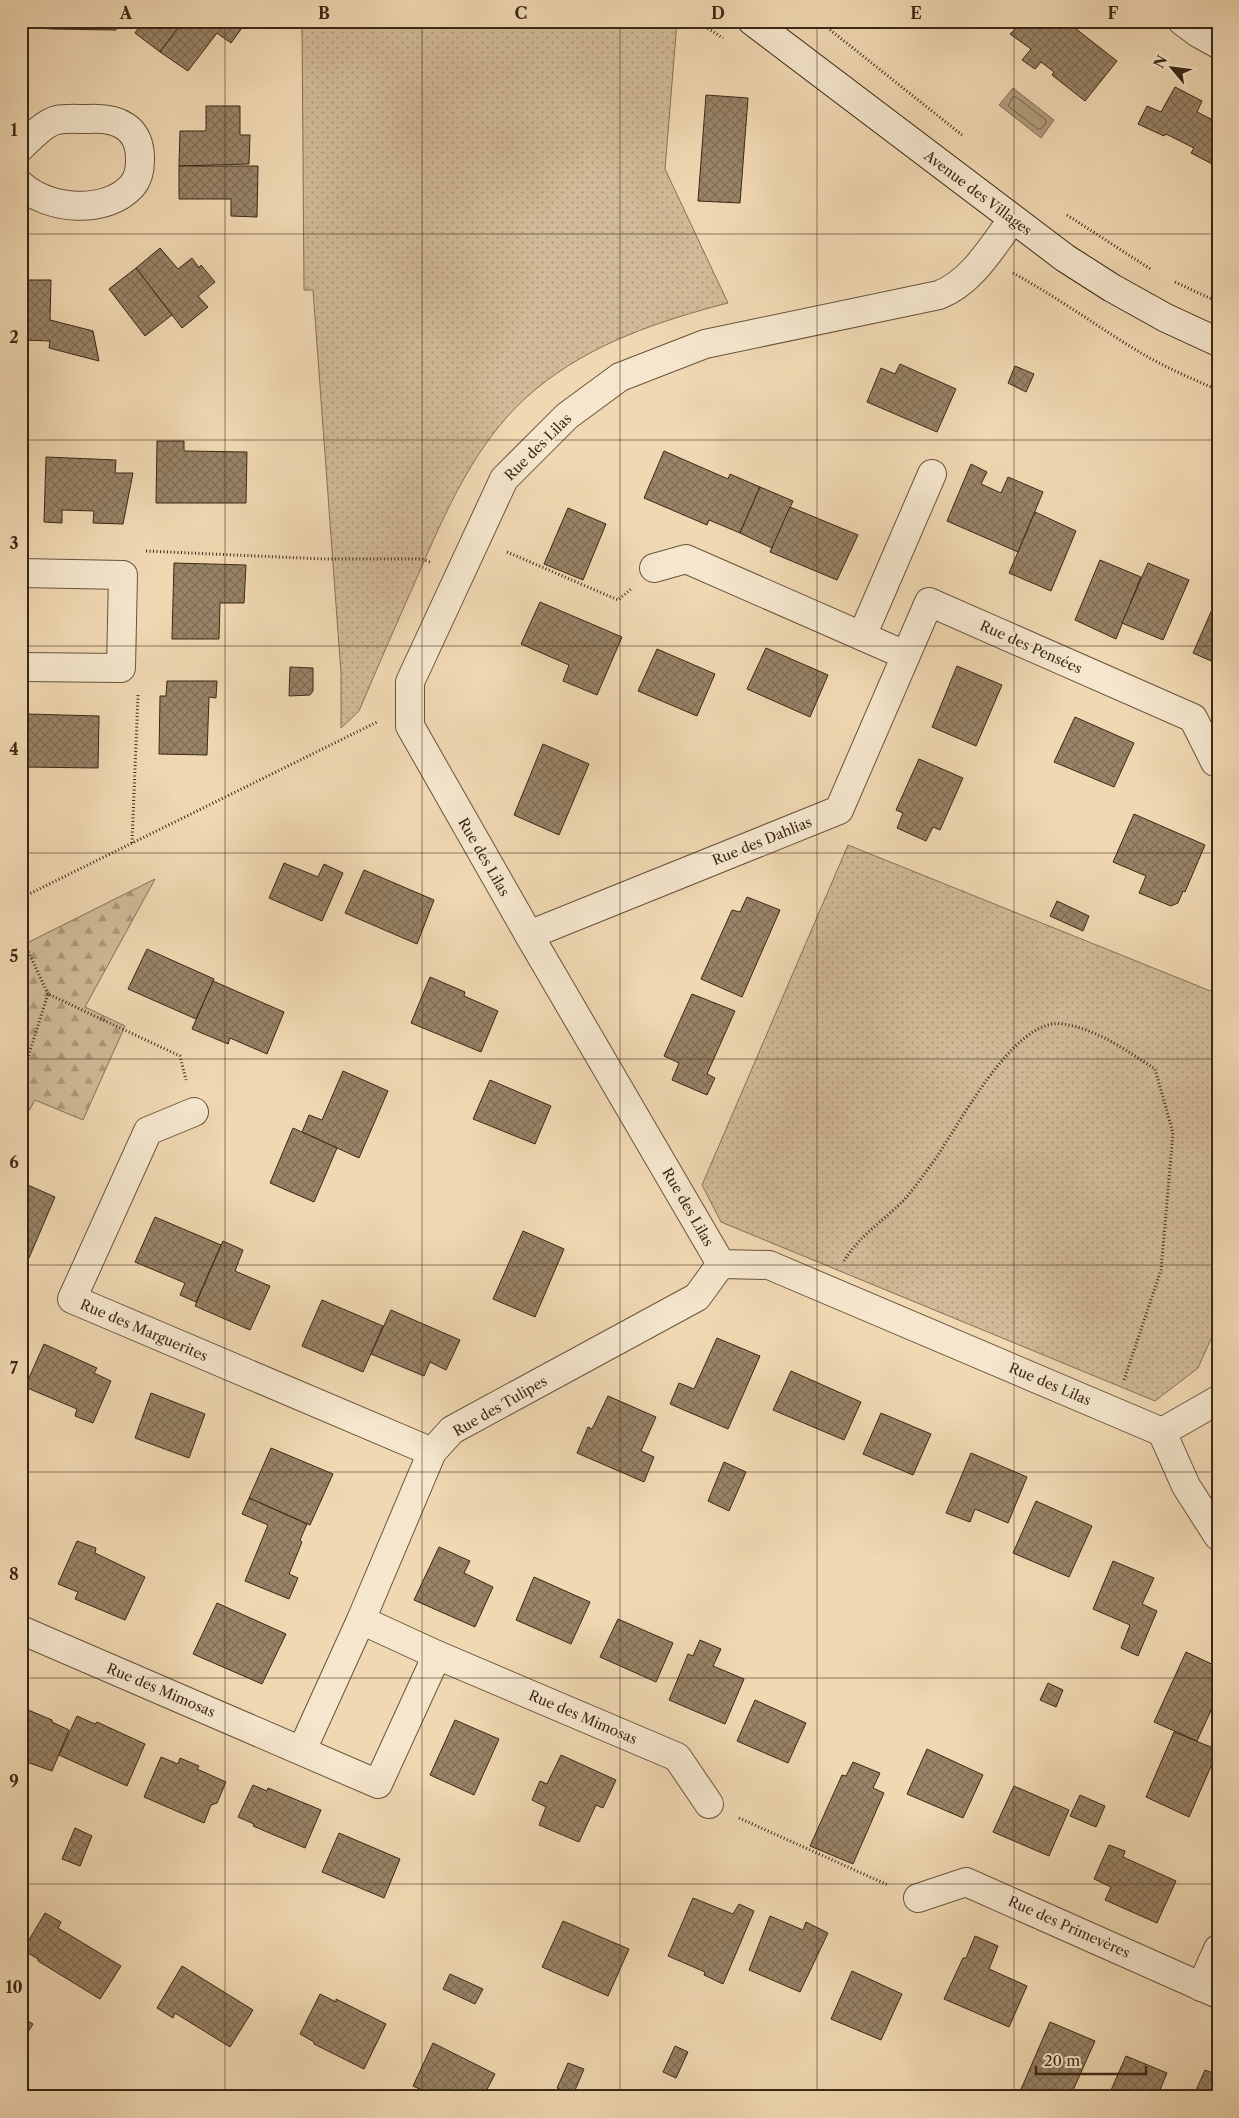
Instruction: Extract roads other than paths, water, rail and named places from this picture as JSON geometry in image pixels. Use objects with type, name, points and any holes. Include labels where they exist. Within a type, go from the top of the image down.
[{"type":"street","name":"Avenue des Villages","points":[[752,21],[1012,220],[1065,258],[1112,288],[1166,318],[1218,342]]},
{"type":"street","points":[[1182,21],[1218,44]]},
{"type":"street","points":[[21,147],[30,137],[55,120],[106,118],[120,122],[134,134],[140,149],[140,172],[133,185],[113,200],[67,206],[28,191],[21,185]]},
{"type":"street","name":"Rue des Lilas","points":[[1012,220],[987,256],[951,290],[939,295],[705,344],[620,377],[567,416],[504,479],[410,682],[410,726],[529,935],[721,1264],[769,1265],[1162,1432]]},
{"type":"street","points":[[858,634],[932,474]]},
{"type":"street","points":[[654,568],[686,559],[905,656]]},
{"type":"street","points":[[21,573],[123,575],[121,668],[21,667]]},
{"type":"street","name":"Rue des Pensées","points":[[905,656],[929,602],[1193,718],[1216,762]]},
{"type":"street","name":"Rue des Dahlias","points":[[529,935],[839,810],[905,656]]},
{"type":"street","name":"Rue des Marguerites","points":[[194,1112],[148,1131],[72,1299],[432,1452]]},
{"type":"street","name":"Rue des Tulipes","points":[[361,1620],[432,1452],[452,1430],[697,1297],[721,1264]]},
{"type":"street","points":[[1218,1400],[1162,1432],[1186,1486],[1218,1536]]},
{"type":"street","points":[[302,1750],[361,1620]]},
{"type":"street","name":"Rue des Mimosas","points":[[361,1620],[437,1655],[677,1757],[708,1804]]},
{"type":"street","name":"Rue des Mimosas","points":[[21,1630],[378,1784],[437,1655]]},
{"type":"street","name":"Rue des Primevères","points":[[918,1898],[966,1882],[1209,1990]]},
{"type":"street","points":[[1209,1990],[1218,1949]]},
{"type":"water","points":[[1013,88],[1054,120],[1041,138],[999,105]]}]
